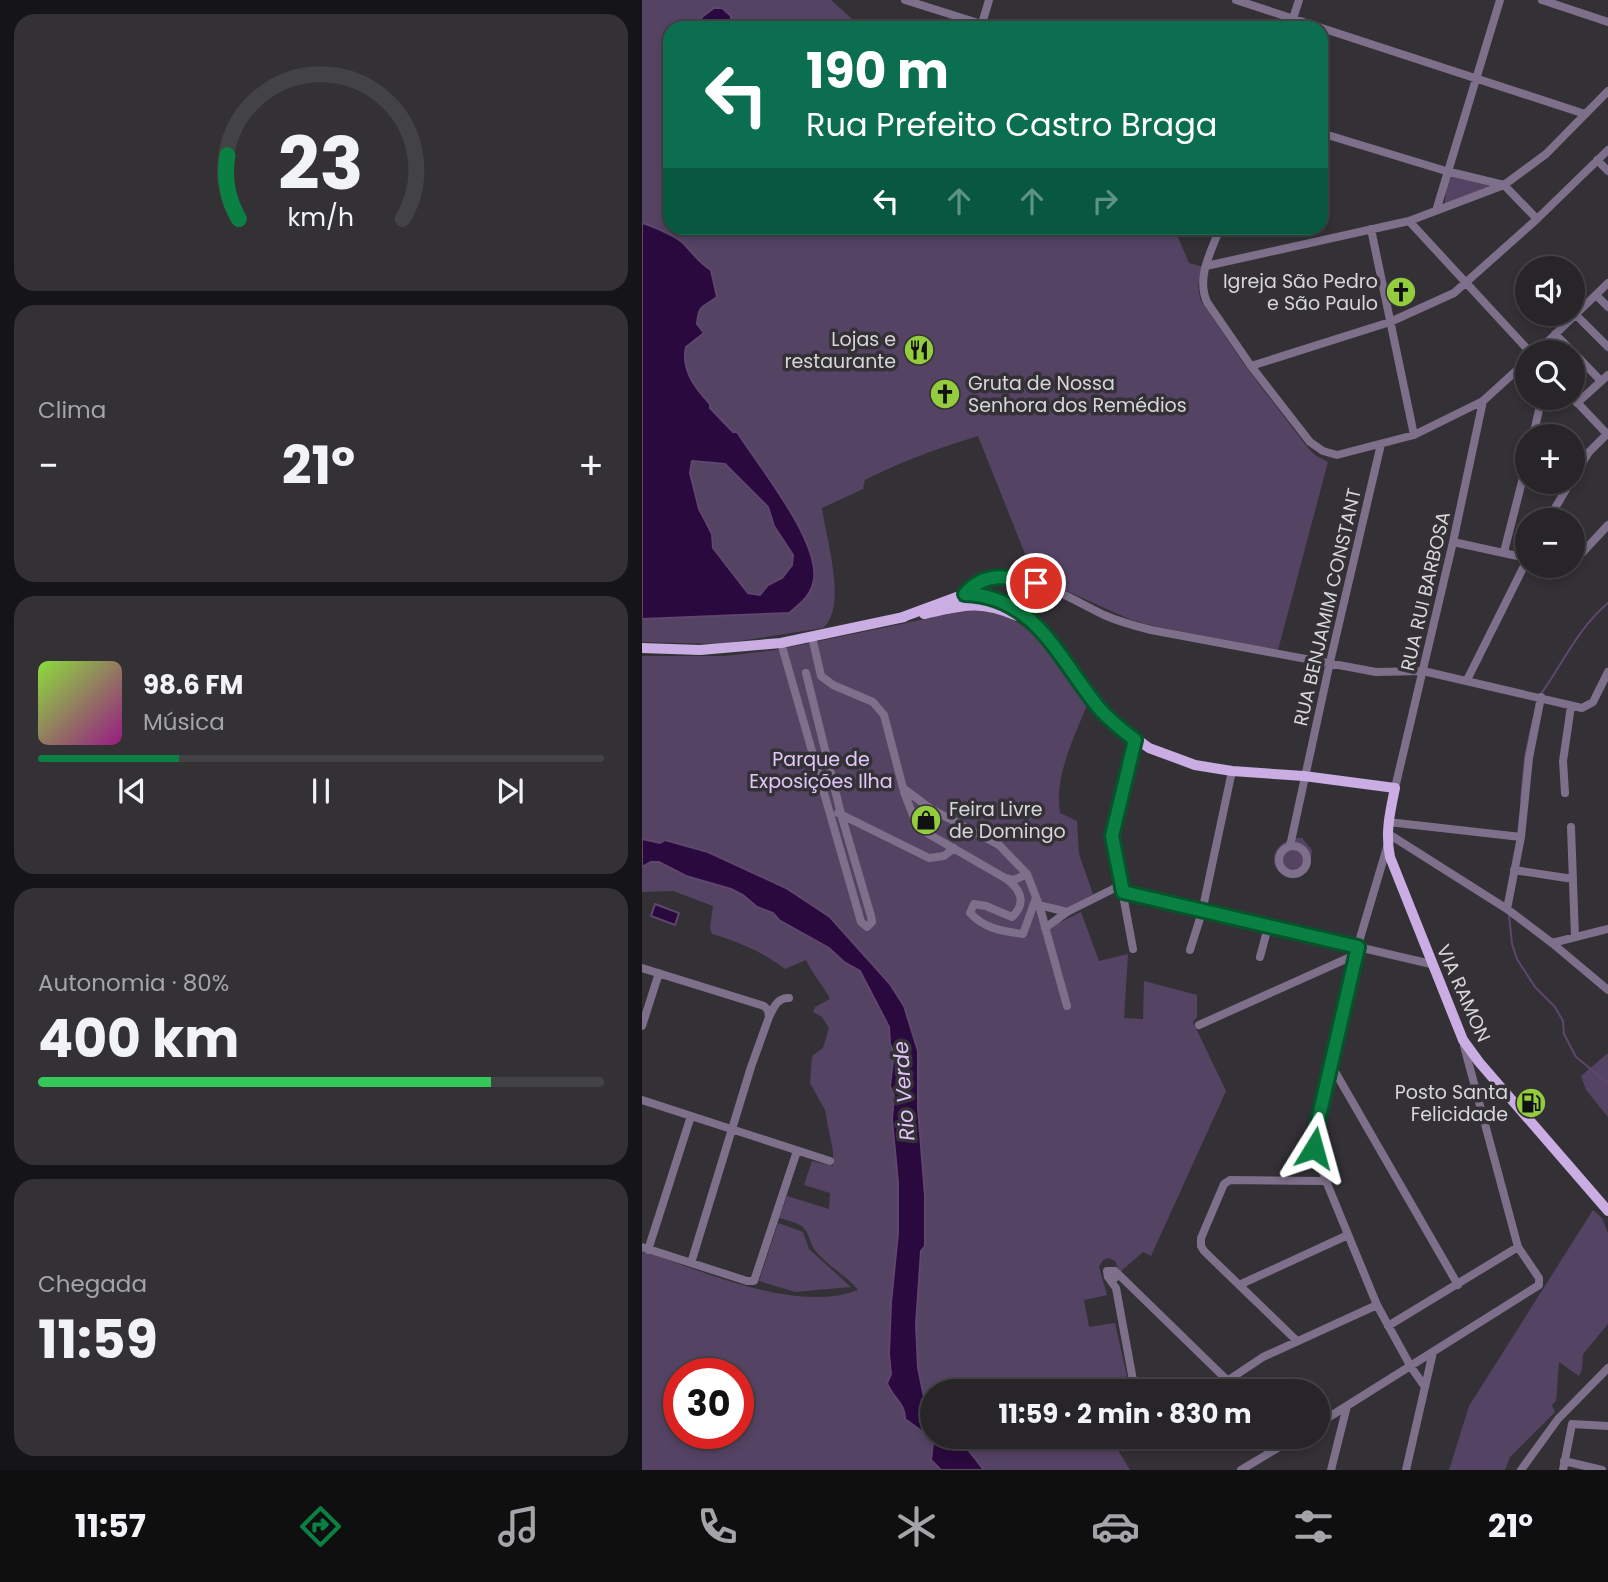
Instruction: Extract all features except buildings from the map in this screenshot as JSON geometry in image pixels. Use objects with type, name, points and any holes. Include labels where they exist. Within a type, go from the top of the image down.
[{"type":"main road","points":[[900,618],[965,594],[984,596],[1011,605],[1027,616],[1052,643],[1099,708],[1135,740],[1180,760],[1232,771],[1304,776],[1395,788]]},
{"type":"main road","points":[[642,648],[700,650],[781,643],[956,606],[984,605],[996,608],[1019,617],[1042,633]]},
{"type":"main road","name":"VIA RAMON","points":[[1395,788],[1388,833],[1396,875],[1463,1040],[1608,1211]]},
{"type":"street","points":[[905,0],[966,21]]},
{"type":"street","points":[[983,21],[989,0]]},
{"type":"street","points":[[1236,0],[1287,21]]},
{"type":"street","points":[[1293,21],[1299,0]]},
{"type":"street","points":[[1436,211],[1500,0]]},
{"type":"street","points":[[1542,0],[1608,22]]},
{"type":"street","points":[[1328,34],[1585,114]]},
{"type":"street","points":[[1206,266],[1409,221],[1477,197],[1504,185],[1546,154],[1608,91]]},
{"type":"street","points":[[1328,135],[1446,171],[1504,185],[1537,219]]},
{"type":"street","points":[[1251,366],[1390,322],[1437,302],[1467,284],[1608,150]]},
{"type":"street","points":[[1597,160],[1608,171]]},
{"type":"street","points":[[1475,178],[1480,185],[1477,197]]},
{"type":"street","points":[[1409,221],[1519,340]]},
{"type":"street","points":[[1371,229],[1414,435]]},
{"type":"street","points":[[1217,235],[1202,282],[1207,302],[1251,366],[1310,442],[1323,451],[1337,455],[1414,435],[1483,401],[1515,372]]},
{"type":"street","points":[[1585,305],[1608,284]]},
{"type":"street","points":[[1596,295],[1608,307]]},
{"type":"street","points":[[1585,324],[1608,347]]},
{"type":"street","points":[[1549,340],[1563,326]]},
{"type":"street","points":[[1555,334],[1561,340]]},
{"type":"street","points":[[1585,362],[1604,378],[1585,392]]},
{"type":"street","name":"RUA RUI BARBOSA","points":[[1395,788],[1483,401]]},
{"type":"street","points":[[1584,410],[1607,434],[1585,458]]},
{"type":"street","name":"RUA BENJAMIM CONSTANT","points":[[1290,846],[1381,444]]},
{"type":"street","points":[[1504,552],[1519,494]]},
{"type":"street","points":[[1585,550],[1608,525]]},
{"type":"street","points":[[1453,542],[1515,555]]},
{"type":"street","points":[[1467,680],[1517,578]]},
{"type":"street","points":[[956,606],[965,594],[984,579],[1020,579],[1053,589],[1105,615],[1135,626],[1376,672],[1422,671],[1582,708],[1593,702],[1608,672]]},
{"type":"street","points":[[812,637],[821,676],[833,685],[873,702],[884,715],[903,788],[916,823],[927,834],[1005,878],[1018,889],[1021,902],[1012,917],[974,904],[970,913],[978,922],[995,930],[1023,934],[1038,901]]},
{"type":"street","points":[[781,643],[861,922],[865,927],[870,927],[871,916],[841,814],[806,673]]},
{"type":"street","points":[[1506,909],[1521,837],[1529,758],[1541,697]]},
{"type":"street","points":[[1565,793],[1563,761],[1571,706]]},
{"type":"street","points":[[1133,949],[1114,849],[1113,828],[1135,740]]},
{"type":"street","points":[[1190,950],[1232,771]]},
{"type":"street","points":[[903,788],[925,806],[999,845],[1027,874],[1038,901],[1067,1006]]},
{"type":"street","points":[[830,810],[929,858],[944,856],[954,848]]},
{"type":"street","points":[[1571,827],[1575,937]]},
{"type":"street","points":[[1388,833],[1521,837]]},
{"type":"street","points":[[1388,833],[1506,909],[1608,990]]},
{"type":"street","points":[[1388,833],[1330,1063],[1314,1148],[1378,1305],[1411,1367],[1425,1387]]},
{"type":"street","points":[[1514,870],[1573,879]]},
{"type":"street","points":[[1005,878],[1014,880],[1027,874]]},
{"type":"street","points":[[1045,928],[1067,912],[1122,888],[1201,912],[1357,951],[1431,964]]},
{"type":"street","points":[[1038,901],[1067,912]]},
{"type":"street","points":[[1260,957],[1268,927]]},
{"type":"street","points":[[1552,943],[1608,929]]},
{"type":"street","points":[[1199,1026],[1357,951]]},
{"type":"street","points":[[642,968],[764,1006],[769,1017]]},
{"type":"street","points":[[642,1026],[659,973]]},
{"type":"street","points":[[691,1263],[769,1017],[775,1004],[789,998]]},
{"type":"street","points":[[1330,1417],[1537,1288],[1539,1278],[1518,1247],[1463,1040]]},
{"type":"street","points":[[1330,1063],[1458,1285]]},
{"type":"street","points":[[642,1100],[829,1161]]},
{"type":"street","points":[[691,1116],[645,1249],[754,1281],[797,1151]]},
{"type":"street","points":[[1297,1341],[1204,1251],[1201,1238],[1224,1184],[1233,1179],[1326,1181]]},
{"type":"street","points":[[1239,1285],[1348,1234]]},
{"type":"street","points":[[1388,1326],[1518,1247]]},
{"type":"street","points":[[1133,1379],[1116,1289],[1107,1271],[1115,1271],[1226,1379]]},
{"type":"street","points":[[1231,1379],[1263,1357],[1378,1305]]},
{"type":"street","points":[[1406,1470],[1433,1352]]},
{"type":"street","points":[[1521,1470],[1565,1412],[1608,1368]]},
{"type":"street","points":[[1331,1470],[1347,1406]]},
{"type":"street","points":[[1565,1412],[1572,1424],[1563,1465],[1602,1470]]},
{"type":"street","points":[[1572,1424],[1608,1426]]},
{"type":"street","points":[[1241,1470],[1276,1449]]},
{"type":"green space","points":[[642,0],[831,0],[854,21],[663,21],[663,235],[1177,235],[1189,263],[1203,267],[1198,285],[1200,299],[1246,367],[1308,448],[1328,462],[1278,650],[1153,626],[1129,619],[1058,587],[1043,564],[1025,554],[978,436],[921,455],[880,473],[865,480],[863,489],[822,508],[835,589],[830,618],[823,628],[720,644],[642,642]]},
{"type":"green space","points":[[1448,174],[1493,187],[1444,208]]},
{"type":"green space","name":"Parque de Exposições Ilha","points":[[973,609],[993,612],[1027,629],[1041,642],[1066,672],[1087,705],[1062,771],[1059,799],[1060,813],[1077,821],[1079,854],[1093,894],[1067,910],[1043,901],[1050,927],[1081,912],[1099,961],[1128,954],[1124,1018],[1143,1019],[1144,981],[1197,995],[1197,1017],[1193,1022],[1226,1091],[1151,1256],[1143,1252],[1120,1272],[1115,1261],[1109,1258],[1103,1260],[1099,1267],[1107,1295],[1084,1300],[1089,1327],[1115,1323],[1128,1379],[920,1379],[916,1354],[916,1312],[921,1250],[925,1246],[925,1196],[918,1109],[904,1006],[890,984],[830,917],[786,888],[708,852],[642,839],[642,656],[725,656],[776,650]]},
{"type":"green space","points":[[1293,838],[1302,838],[1312,850],[1310,867],[1300,874],[1290,876],[1282,874],[1274,861],[1275,853],[1281,845]]},
{"type":"green space","points":[[651,862],[659,862],[686,876],[743,895],[757,907],[773,913],[779,920],[829,948],[844,962],[860,971],[889,1027],[890,1044],[894,1053],[890,1086],[894,1096],[892,1119],[898,1182],[898,1233],[889,1354],[891,1393],[901,1405],[905,1419],[920,1430],[920,1449],[932,1449],[931,1459],[941,1470],[642,1470],[642,1251],[750,1287],[778,1293],[806,1297],[833,1296],[858,1290],[819,1255],[803,1227],[779,1218],[787,1196],[829,1209],[830,1193],[804,1185],[812,1161],[833,1166],[825,1110],[810,1083],[812,1056],[823,1048],[829,1028],[822,1017],[813,1012],[815,1007],[830,999],[806,960],[785,969],[750,948],[712,934],[710,928],[713,906],[673,891],[642,892],[642,867]]},
{"type":"green space","points":[[1608,1053],[1608,1117],[1586,1090],[1581,1076]]},
{"type":"green space","points":[[1593,1210],[1602,1218],[1608,1233],[1608,1324],[1583,1354],[1579,1376],[1559,1362],[1556,1401],[1552,1405],[1555,1412],[1510,1457],[1505,1470],[1449,1470],[1469,1406]]},
{"type":"green space","points":[[778,1223],[803,1232],[809,1249],[851,1287],[795,1292],[759,1281]]},
{"type":"green space","points":[[967,1449],[1117,1449],[1130,1470],[984,1470]]},
{"type":"water","points":[[714,8],[722,8],[731,16],[731,21],[700,21]]},
{"type":"water","points":[[642,223],[663,232],[663,235],[680,240],[711,270],[717,297],[699,312],[697,324],[704,333],[686,347],[687,371],[694,385],[710,404],[710,408],[733,432],[737,432],[786,504],[807,544],[813,563],[813,585],[802,602],[789,613],[642,619]],"holes":[[[692,461],[725,464],[768,507],[774,526],[793,555],[792,565],[782,578],[768,585],[760,595],[748,593],[713,548],[712,534],[699,509],[690,473]]]},
{"type":"water","name":"Rio Verde","points":[[642,839],[660,843],[665,840],[708,852],[786,888],[830,917],[890,984],[904,1006],[918,1051],[918,1109],[925,1196],[925,1246],[921,1251],[916,1324],[920,1379],[920,1430],[905,1419],[903,1409],[887,1383],[891,1374],[891,1303],[898,1233],[898,1182],[892,1119],[894,1096],[890,1086],[894,1053],[890,1044],[889,1027],[860,971],[844,962],[829,948],[731,889],[686,876],[659,862],[651,862],[642,867]]},
{"type":"water","points":[[655,904],[679,913],[675,925],[651,916]]},
{"type":"water","points":[[932,1449],[967,1449],[984,1470],[941,1470],[931,1460]]},
{"type":"waterway","points":[[1541,694],[1579,635],[1608,603]]},
{"type":"waterway","points":[[1521,800],[1525,757],[1533,720]]},
{"type":"waterway","points":[[1509,915],[1512,944],[1517,959],[1535,987],[1555,1007],[1563,1021],[1564,1034],[1576,1057],[1608,1083]]},
{"type":"place","name":"Igreja São Pedro e São Paulo","points":[[1401,292]]},
{"type":"place","name":"Lojas e restaurante","points":[[919,350]]},
{"type":"place","name":"Gruta de Nossa Senhora dos Remédios","points":[[945,394]]},
{"type":"place","name":"Feira Livre de Domingo","points":[[926,820]]},
{"type":"place","name":"Posto Santa Felicidade","points":[[1531,1103]]},
{"type":"route","points":[[1036,583],[995,577],[984,579],[965,594],[1003,602],[1027,616],[1052,643],[1099,708],[1135,740],[1112,836],[1123,892],[1358,947],[1314,1138],[1314,1148]]}]
